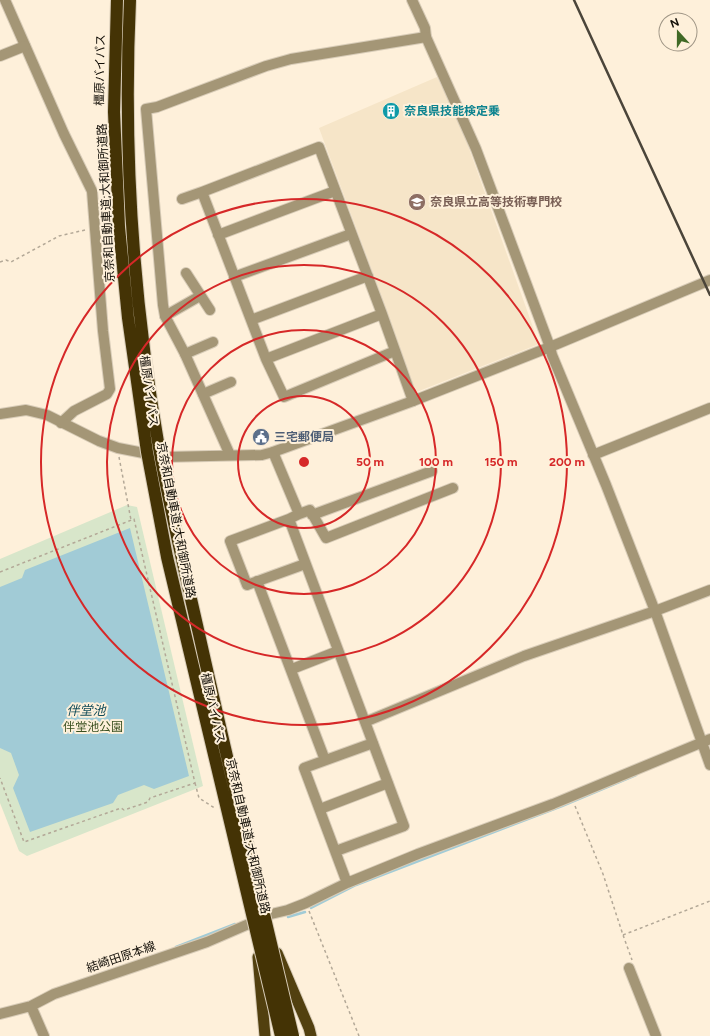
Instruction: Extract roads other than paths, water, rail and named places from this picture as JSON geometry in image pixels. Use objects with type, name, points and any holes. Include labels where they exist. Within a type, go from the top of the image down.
[{"type":"highway","name":"橿原バイパス","points":[[114,0],[112,112],[116,228],[125,318],[144,453],[164,556],[278,1036]]},
{"type":"highway","name":"京奈和自動車道;大和御所道路","points":[[117,0],[114,112],[119,227],[128,318],[147,452],[167,557],[281,1036]]},
{"type":"highway","name":"橿原バイパス","points":[[131,0],[131,113],[136,230],[144,316],[164,457],[185,560],[267,915],[297,1036]]},
{"type":"highway","name":"京奈和自動車道;大和御所道路","points":[[131,0],[127,112],[132,230],[140,317],[159,450],[224,745],[293,1036]]},
{"type":"highway","points":[[277,953],[311,1036]]},
{"type":"highway","points":[[258,954],[264,1036]]},
{"type":"street","points":[[5,0],[64,134],[92,191],[103,330],[110,389],[107,394],[74,411],[61,423]]},
{"type":"street","points":[[412,0],[425,28],[426,37],[476,149],[552,355],[706,741],[710,765]]},
{"type":"street","points":[[230,455],[185,354],[165,316],[146,109],[157,107],[290,58],[426,37]]},
{"type":"street","points":[[0,56],[25,46]]},
{"type":"street","points":[[182,199],[319,147],[413,401]]},
{"type":"street","points":[[218,236],[335,191]]},
{"type":"street","points":[[202,192],[266,359],[284,397],[395,351]]},
{"type":"street","points":[[234,277],[351,234]]},
{"type":"street","points":[[186,274],[210,310]]},
{"type":"street","points":[[251,320],[368,276]]},
{"type":"street","points":[[0,414],[26,410],[47,415],[99,442],[118,448],[164,457],[262,454],[274,452],[413,401],[550,347],[710,280]]},
{"type":"street","points":[[165,316],[200,296]]},
{"type":"street","points":[[266,359],[382,314]]},
{"type":"street","points":[[185,354],[213,342]]},
{"type":"street","points":[[203,394],[231,382]]},
{"type":"street","points":[[593,455],[710,408]]},
{"type":"street","points":[[274,452],[299,514]]},
{"type":"street","points":[[312,515],[432,471]]},
{"type":"street","points":[[306,564],[247,585],[230,540],[310,510],[326,538],[453,488]]},
{"type":"street","points":[[289,519],[404,826],[336,852]]},
{"type":"street","points":[[257,581],[292,669],[325,760]]},
{"type":"street","points":[[365,722],[524,656],[655,611],[710,590]]},
{"type":"street","points":[[292,669],[338,651]]},
{"type":"street","points":[[267,915],[288,910],[306,903],[347,883],[418,854],[553,804],[706,741]]},
{"type":"street","points":[[347,883],[304,768],[373,743]]},
{"type":"street","points":[[320,809],[388,783]]},
{"type":"street","name":"結崎田原本線","points":[[0,1014],[32,1008],[54,994],[207,942],[251,923]]},
{"type":"street","points":[[632,966],[656,1036]]},
{"type":"street","points":[[32,1008],[44,1036]]},
{"type":"water","name":"伴堂池","points":[[130,528],[189,776],[154,789],[144,785],[118,795],[113,803],[30,832],[13,788],[19,775],[11,753],[0,748],[0,587],[22,578],[25,570]]},
{"type":"waterway","points":[[311,908],[356,885],[562,806],[636,775]]},
{"type":"waterway","points":[[288,917],[305,912]]},
{"type":"waterway","points":[[176,947],[235,924]]},
{"type":"railway","points":[[574,0],[710,295]]},
{"type":"place","name":"奈良県技能検定乗","points":[[391,111]]},
{"type":"place","name":"奈良県立高等技術専門校","points":[[417,202]]},
{"type":"place","name":"三宅郵便局","points":[[261,437]]},
{"type":"park label","name":"伴堂池公園","points":[[93,727]]}]
